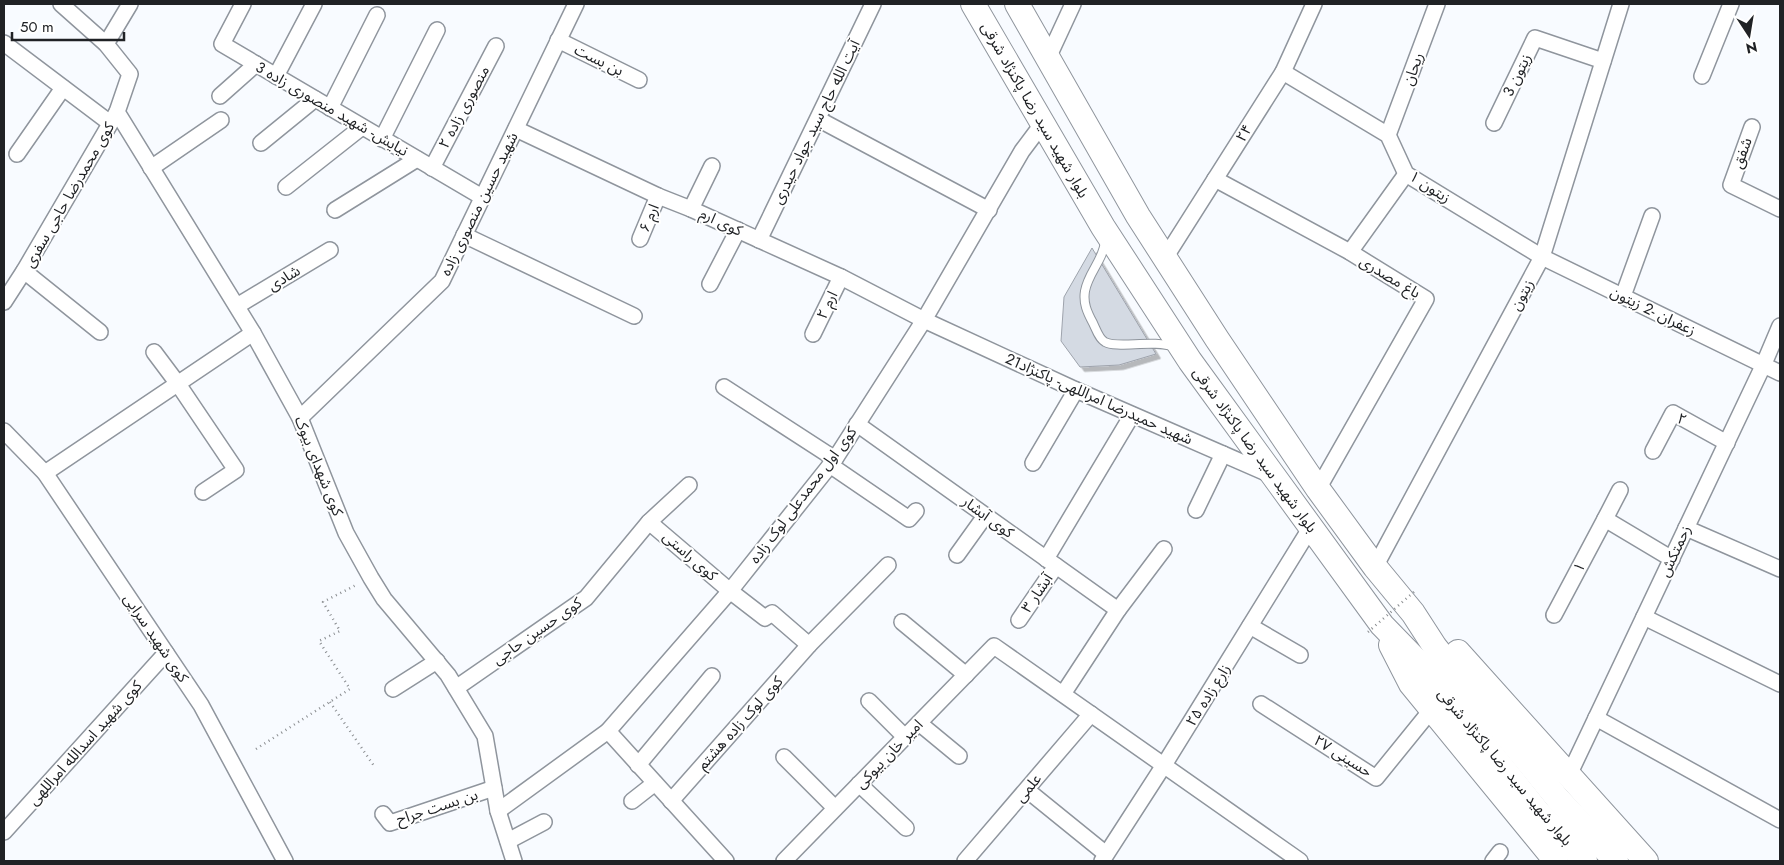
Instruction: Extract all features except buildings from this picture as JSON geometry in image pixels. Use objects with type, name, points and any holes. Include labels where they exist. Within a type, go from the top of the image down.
[{"type":"main road","name":"بلوار شهید سید رضا پاکنژاد شرقی","points":[[973,4],[1103,227],[1186,355],[1311,527],[1374,627],[1418,662],[1538,812],[1585,861]]},
{"type":"main road","name":"بلوار شهید سید رضا پاکنژاد شرقی","points":[[1017,4],[1138,216],[1217,340],[1318,489],[1375,567],[1411,598],[1435,646],[1552,791],[1616,861]]},
{"type":"main road","points":[[1411,598],[1646,861]]},
{"type":"main road","points":[[1374,627],[1412,684],[1556,861]]},
{"type":"street","points":[[4,43],[63,88],[114,117],[130,74],[106,44],[61,4]]},
{"type":"street","points":[[106,44],[130,4]]},
{"type":"street","name":"نیایش- شهید منصوری زاده 3","points":[[243,4],[222,44],[482,198]]},
{"type":"street","points":[[276,76],[314,4]]},
{"type":"street","name":"شهید حسین منصوری زاده","points":[[300,418],[442,281],[576,4]]},
{"type":"street","name":"آیت الله حاج سید جواد حیدری","points":[[759,240],[873,4]]},
{"type":"street","points":[[1048,58],[1073,4]]},
{"type":"street","name":"۲۴","points":[[1165,258],[1283,72],[1314,4]]},
{"type":"street","name":"ریحان","points":[[1388,135],[1437,4]]},
{"type":"street","name":"زیتون","points":[[1375,567],[1542,257],[1621,4]]},
{"type":"street","points":[[1702,76],[1731,4]]},
{"type":"street","points":[[330,108],[377,15]]},
{"type":"street","points":[[382,138],[437,30]]},
{"type":"street","name":"زیتون 3","points":[[1494,123],[1535,38],[1603,61]]},
{"type":"street","name":"بن بست","points":[[558,40],[639,80]]},
{"type":"street","name":"منصوری زاده ۲","points":[[432,168],[496,46]]},
{"type":"street","points":[[220,96],[256,64]]},
{"type":"street","points":[[1283,72],[1388,135]]},
{"type":"street","points":[[16,154],[63,88]]},
{"type":"street","points":[[261,143],[314,99]]},
{"type":"street","name":"کوی شهدای بیوک","points":[[114,117],[151,168],[253,333],[300,418],[346,534],[370,578],[384,598],[448,674],[484,736],[498,811],[514,861]]},
{"type":"street","name":"کوی محمدرضا حاجی سفری","points":[[4,302],[114,117]]},
{"type":"street","points":[[818,119],[989,210]]},
{"type":"street","points":[[151,168],[221,120]]},
{"type":"street","name":"کوی اول محمدعلی لوک زاده","points":[[498,811],[608,731],[730,591],[832,462],[924,320],[1022,151],[1042,123]]},
{"type":"street","points":[[286,187],[362,127]]},
{"type":"street","name":"شفق","points":[[1752,127],[1731,185],[1780,208]]},
{"type":"street","name":"کوی ارم","points":[[516,128],[658,196],[692,209],[841,277],[924,320]]},
{"type":"street","name":"زیتون ۱","points":[[1388,135],[1406,174],[1542,257]]},
{"type":"street","points":[[334,210],[417,159]]},
{"type":"street","points":[[692,209],[712,166]]},
{"type":"street","points":[[1350,252],[1406,174]]},
{"type":"street","name":"باغ مصدری","points":[[1215,179],[1350,252],[1426,299],[1318,489]]},
{"type":"street","name":"ارم ۶","points":[[640,239],[658,196]]},
{"type":"street","points":[[1623,296],[1652,216]]},
{"type":"street","points":[[710,284],[738,230]]},
{"type":"street","points":[[464,235],[634,316]]},
{"type":"street","name":"شادی","points":[[237,306],[330,250]]},
{"type":"street","name":"زعفران -2 زیتون","points":[[1542,257],[1780,373]]},
{"type":"street","points":[[24,271],[100,332]]},
{"type":"street","name":"ارم ۲","points":[[812,334],[841,277]]},
{"type":"street","name":"شهید حمیدرضا امراللهی- پاکنژاد21","points":[[924,320],[1076,390],[1275,477]]},
{"type":"street","name":"زحمتکش","points":[[1569,775],[1727,443],[1780,326]]},
{"type":"street","points":[[46,473],[253,333]]},
{"type":"street","points":[[154,352],[236,470],[203,492]]},
{"type":"street","points":[[724,387],[832,462],[909,519],[916,511]]},
{"type":"street","points":[[1033,463],[1076,390]]},
{"type":"street","name":"۲","points":[[1653,451],[1673,413],[1727,443]]},
{"type":"street","name":"آبشار ۳","points":[[1019,620],[1132,415]]},
{"type":"street","name":"کوی آبشار","points":[[858,424],[1118,610]]},
{"type":"street","name":"کوی شهید سرایی","points":[[4,431],[46,473],[201,705],[284,861]]},
{"type":"street","points":[[1196,510],[1223,454]]},
{"type":"street","name":"کوی حسین حاجی","points":[[456,688],[586,598],[649,522],[688,485]]},
{"type":"street","name":"۱","points":[[1554,615],[1620,490]]},
{"type":"street","points":[[957,555],[985,516]]},
{"type":"street","points":[[1605,519],[1672,559]]},
{"type":"street","name":"کوی راستی","points":[[649,522],[730,591]]},
{"type":"street","name":"زارع زاده ۲۵","points":[[1104,858],[1164,765],[1311,527]]},
{"type":"street","points":[[1686,528],[1780,569]]},
{"type":"street","points":[[1164,550],[1118,610],[1063,694],[1164,765],[1282,856],[1300,861]]},
{"type":"street","name":"کوی لوک زاده هشتم","points":[[671,801],[809,645],[888,565]]},
{"type":"street","points":[[730,591],[765,618],[772,613],[809,645]]},
{"type":"street","points":[[1644,617],[1780,684]]},
{"type":"street","points":[[902,622],[966,675]]},
{"type":"street","points":[[1250,626],[1300,655]]},
{"type":"street","name":"امیر خان بیوکی","points":[[784,861],[994,646],[1063,694]]},
{"type":"street","name":"کوی شهید اسدالله امراللهی","points":[[4,832],[166,653]]},
{"type":"street","points":[[393,689],[437,661]]},
{"type":"street","points":[[638,765],[712,676]]},
{"type":"street","points":[[869,701],[905,737]]},
{"type":"street","name":"حسینی ۲۷","points":[[1261,704],[1376,778],[1432,709]]},
{"type":"street","name":"علمی","points":[[965,861],[1090,714]]},
{"type":"street","points":[[1596,718],[1780,820]]},
{"type":"street","points":[[919,723],[959,756]]},
{"type":"street","points":[[608,731],[726,861]]},
{"type":"street","points":[[784,757],[835,808]]},
{"type":"street","points":[[632,801],[655,783]]},
{"type":"street","points":[[859,784],[906,828]]},
{"type":"street","name":"بن بست جراح","points":[[383,814],[390,822],[494,788]]},
{"type":"street","points":[[1026,790],[1104,858]]},
{"type":"street","points":[[508,841],[544,822]]},
{"type":"lane","points":[[1103,227],[1105,244],[1103,253],[1087,282],[1084,302],[1101,337],[1106,343],[1120,345],[1158,342],[1168,344],[1186,355]]},
{"type":"path","points":[[256,749],[350,689],[319,641],[340,631],[323,602],[370,578]]},
{"type":"path","points":[[1374,627],[1411,598]]},
{"type":"path","points":[[330,702],[374,766]]}]
